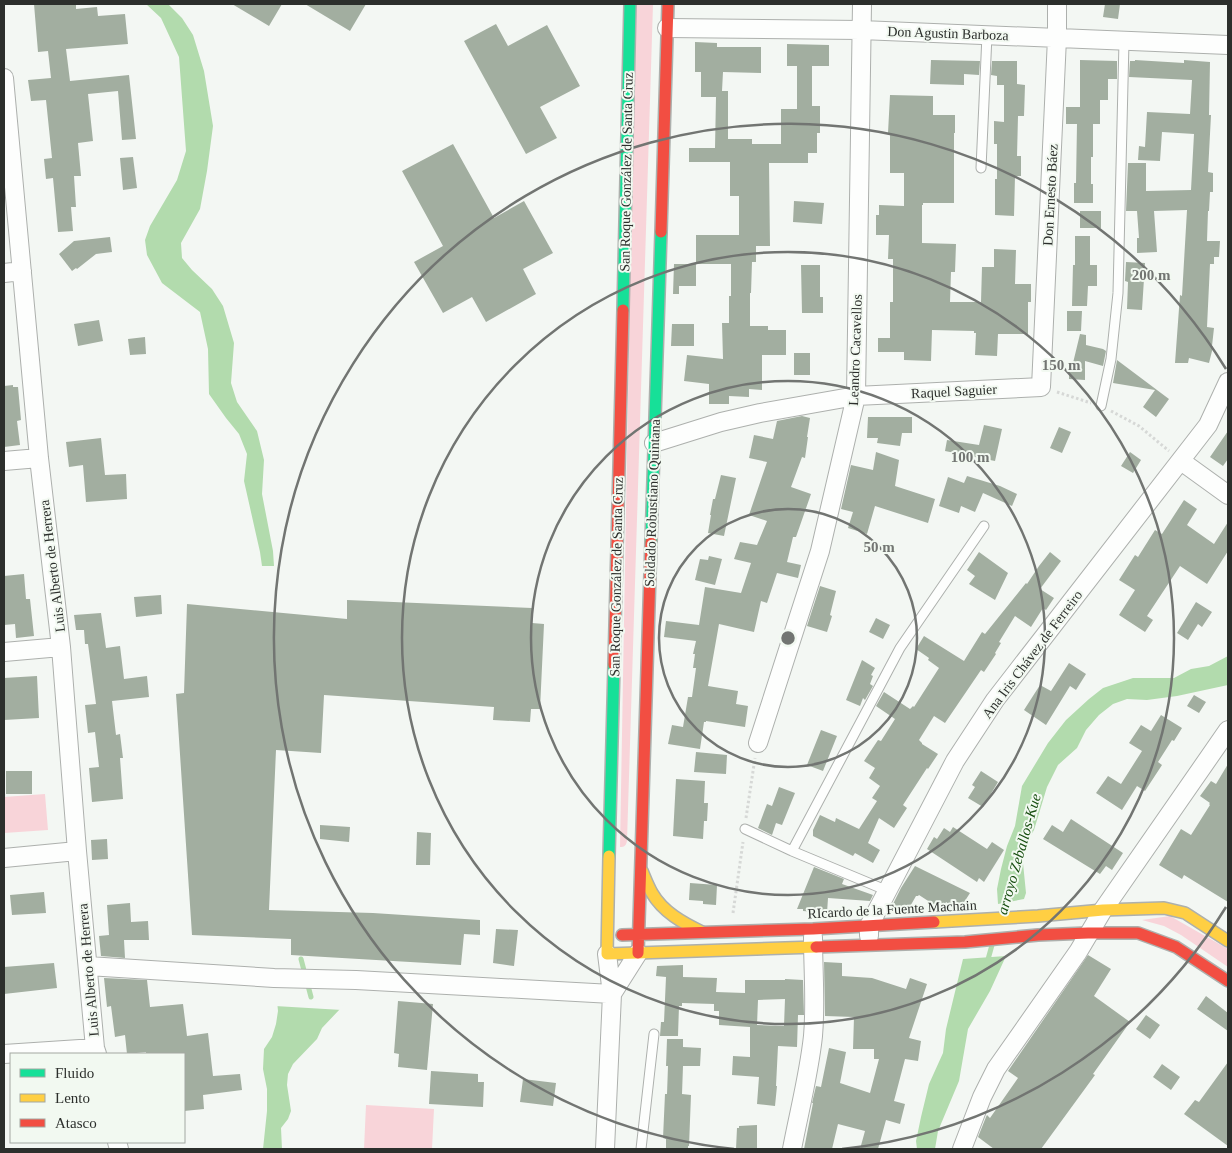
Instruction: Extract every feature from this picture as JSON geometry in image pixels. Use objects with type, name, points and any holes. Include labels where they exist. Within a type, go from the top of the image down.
[{"type":"street","name":"San Roque González de Santa Cruz","points":[[605,1149],[612,994],[607,954],[630,4]]},
{"type":"street","name":"Soldado Robustiano Quintana","points":[[638,953],[668,4]]},
{"type":"street","name":"Leandro Cacavellos","points":[[758,743],[820,551],[856,396],[862,4]]},
{"type":"street","name":"Don Ernesto Báez","points":[[1042,387],[1057,4]]},
{"type":"street","name":"Don Agustin Barboza","points":[[668,28],[862,30],[1228,45]]},
{"type":"street","name":"Luis Alberto de Herrera","points":[[4,78],[40,458],[61,648],[77,851],[96,1051]]},
{"type":"street","points":[[4,273],[22,271]]},
{"type":"street","name":"Ana Iris Chávez de Ferreiro","points":[[868,945],[869,926],[955,761],[995,700],[1208,425],[1228,382]]},
{"type":"street","name":"Raquel Saguier","points":[[654,443],[721,422],[856,396],[1042,387]]},
{"type":"street","points":[[4,460],[40,458]]},
{"type":"street","points":[[1181,460],[1228,495]]},
{"type":"street","points":[[4,652],[61,648]]},
{"type":"street","points":[[962,1149],[982,1097],[996,1070],[1078,952],[1103,910],[1228,730]]},
{"type":"street","points":[[4,858],[77,851]]},
{"type":"street","points":[[640,867],[655,897],[665,909],[686,924],[702,932]]},
{"type":"street","name":"RIcardo de la Fuente Machain","points":[[608,936],[813,929],[1038,916],[1103,910],[1164,908],[1185,912],[1228,941]]},
{"type":"street","points":[[792,1149],[809,1067],[813,1036],[813,929]]},
{"type":"street","points":[[607,954],[965,942],[1038,935],[1138,933],[1176,947],[1228,981]]},
{"type":"street","points":[[88,966],[274,978],[356,980],[612,994],[638,953]]},
{"type":"street","points":[[35,1053],[96,1051]]},
{"type":"lane","points":[[981,168],[987,35]]},
{"type":"lane","points":[[1101,406],[1111,358],[1118,293],[1124,41]]},
{"type":"lane","points":[[792,851],[900,648],[984,526]]},
{"type":"lane","points":[[745,829],[888,891]]},
{"type":"lane","points":[[641,1149],[654,1034]]},
{"type":"path","points":[[1042,387],[1101,406],[1140,426],[1181,460]]},
{"type":"path","points":[[731,931],[758,743]]},
{"type":"shaded area","points":[[635,4],[653,4],[627,841],[625,846],[620,847]]},
{"type":"shaded area","points":[[45,794],[48,830],[4,833],[4,797]]},
{"type":"shaded area","points":[[1170,916],[1228,949],[1228,967],[1181,935],[1164,926],[1142,920]]},
{"type":"shaded area","points":[[366,1105],[434,1109],[432,1149],[364,1149]]},
{"type":"water","points":[[146,4],[168,4],[182,18],[193,35],[204,71],[213,126],[200,209],[181,243],[182,258],[212,289],[223,306],[234,343],[231,383],[237,402],[257,431],[264,460],[262,494],[274,566],[262,566],[244,481],[247,454],[239,434],[209,394],[208,349],[200,312],[162,283],[147,255],[145,240],[150,226],[177,180],[186,151],[179,57],[161,18]]},
{"type":"water","points":[[1228,656],[1228,685],[1177,696],[1147,700],[1127,699],[1113,704],[1099,715],[1086,730],[1077,748],[1058,765],[1047,787],[1034,830],[1022,853],[1026,893],[1024,899],[998,904],[997,889],[1001,869],[1015,826],[1022,786],[1048,743],[1066,720],[1103,688],[1133,678],[1174,678],[1191,669],[1209,666]]},
{"type":"water","points":[[1006,956],[990,991],[968,1029],[959,1081],[938,1131],[935,1149],[917,1149],[916,1141],[921,1117],[929,1084],[943,1053],[946,1029],[963,959]]},
{"type":"water","points":[[276,991],[340,1009],[322,1028],[317,1039],[293,1064],[288,1074],[287,1085],[291,1111],[281,1128],[282,1149],[263,1149],[267,1111],[267,1089],[263,1069],[264,1049],[272,1037],[276,1024],[278,1011]]},
{"type":"pier","points":[[276,988],[343,991],[345,994],[342,1010],[275,1006],[274,991]]},
{"type":"building","points":[[34,4],[76,4],[76,9],[97,7],[98,16],[125,14],[128,44],[66,49],[70,81],[129,75],[136,139],[122,140],[118,91],[88,94],[93,141],[78,143],[81,176],[74,176],[76,207],[71,207],[73,231],[58,232],[53,178],[46,179],[44,159],[52,158],[46,100],[31,101],[28,80],[51,78],[48,51],[38,52]]},
{"type":"building","points":[[232,4],[282,4],[269,26]]},
{"type":"building","points":[[305,4],[366,4],[350,31]]},
{"type":"building","points":[[1105,4],[1120,4],[1118,19],[1103,17]]},
{"type":"building","points":[[496,24],[508,46],[547,25],[580,86],[540,107],[557,138],[526,154],[464,41]]},
{"type":"building","points":[[695,42],[717,43],[717,47],[761,47],[761,73],[723,72],[722,91],[728,91],[728,139],[752,139],[752,144],[781,144],[781,109],[797,109],[797,66],[787,66],[787,44],[829,45],[829,66],[812,66],[812,106],[820,106],[820,133],[817,133],[817,153],[808,153],[808,163],[769,163],[770,246],[756,246],[756,262],[752,262],[750,326],[768,326],[768,330],[786,330],[786,355],[762,355],[762,390],[749,389],[749,397],[729,396],[729,404],[709,404],[709,384],[684,381],[687,355],[723,359],[722,323],[729,323],[731,264],[696,264],[696,235],[739,235],[739,196],[730,196],[730,162],[689,162],[689,148],[715,148],[716,97],[701,97],[701,72],[695,72]]},
{"type":"building","points":[[931,60],[980,61],[979,75],[964,74],[964,85],[930,84]]},
{"type":"building","points":[[1080,60],[1117,61],[1117,79],[1108,79],[1108,100],[1100,100],[1100,124],[1093,124],[1091,184],[1093,184],[1093,203],[1074,203],[1077,124],[1066,124],[1066,107],[1080,107]]},
{"type":"building","points":[[1184,60],[1210,62],[1209,115],[1211,115],[1208,172],[1213,173],[1213,192],[1210,192],[1207,241],[1220,241],[1219,257],[1214,257],[1214,264],[1210,264],[1207,327],[1214,328],[1213,347],[1209,363],[1189,358],[1188,363],[1175,363],[1180,295],[1182,296],[1187,210],[1154,211],[1157,252],[1137,253],[1137,238],[1139,238],[1137,211],[1126,211],[1128,163],[1146,163],[1146,191],[1191,190],[1194,134],[1162,132],[1160,161],[1138,160],[1139,146],[1145,147],[1147,112],[1190,114],[1192,80],[1129,77],[1130,61],[1184,63]]},
{"type":"building","points":[[992,61],[1017,61],[1017,84],[1025,85],[1024,116],[1018,116],[1017,156],[1021,156],[1021,176],[1015,176],[1014,216],[995,215],[997,144],[994,144],[994,121],[1004,122],[1004,85],[997,85],[997,76],[991,75]]},
{"type":"building","points":[[890,95],[933,96],[933,115],[955,115],[954,203],[923,203],[922,205],[922,243],[956,244],[955,272],[951,272],[950,302],[981,302],[982,267],[994,267],[994,249],[1016,250],[1015,284],[1031,284],[1031,302],[1028,302],[1028,334],[998,334],[997,356],[975,355],[976,333],[974,331],[932,330],[931,361],[904,360],[904,352],[878,352],[878,338],[890,338],[890,302],[893,302],[893,259],[888,259],[889,235],[876,235],[876,215],[879,215],[879,205],[904,206],[904,173],[890,173],[890,133],[888,133]]},
{"type":"building","points":[[453,144],[494,218],[524,201],[553,253],[523,269],[536,294],[486,322],[472,297],[443,313],[414,262],[443,246],[402,171]]},
{"type":"building","points":[[133,157],[137,188],[123,190],[120,158]]},
{"type":"building","points":[[794,201],[824,203],[822,224],[793,222]]},
{"type":"building","points":[[1080,211],[1101,211],[1101,228],[1080,228]]},
{"type":"building","points":[[1075,236],[1090,236],[1090,265],[1097,265],[1097,286],[1088,286],[1087,306],[1072,306]]},
{"type":"building","points":[[110,237],[112,252],[96,254],[72,271],[59,254],[74,241]]},
{"type":"building","points":[[1126,262],[1145,263],[1142,310],[1127,309],[1128,282],[1125,281]]},
{"type":"building","points":[[674,264],[696,264],[696,286],[679,286],[679,294],[673,294]]},
{"type":"building","points":[[801,265],[820,265],[820,297],[823,297],[823,313],[802,313]]},
{"type":"building","points":[[1067,311],[1082,311],[1081,331],[1067,331]]},
{"type":"building","points":[[99,320],[103,341],[78,346],[74,324]]},
{"type":"building","points":[[672,324],[694,324],[694,346],[671,346]]},
{"type":"building","points":[[1080,334],[1086,335],[1086,345],[1106,351],[1103,366],[1085,361],[1085,380],[1069,379],[1069,363],[1073,363]]},
{"type":"building","points":[[145,337],[146,354],[130,355],[128,339]]},
{"type":"building","points":[[794,353],[810,353],[810,375],[794,375]]},
{"type":"building","points":[[1117,360],[1169,399],[1156,417],[1143,407],[1155,390],[1113,383]]},
{"type":"building","points":[[13,385],[13,387],[18,387],[21,420],[17,421],[20,445],[4,447],[4,386]]},
{"type":"building","points":[[802,416],[810,418],[805,458],[802,457],[791,487],[811,494],[796,537],[793,537],[787,562],[801,565],[798,578],[777,573],[767,603],[761,601],[754,632],[719,624],[708,686],[738,691],[736,704],[748,706],[745,727],[706,721],[704,722],[700,749],[668,744],[672,725],[683,727],[688,697],[692,697],[696,668],[693,668],[695,654],[693,654],[696,641],[664,637],[666,621],[699,625],[705,587],[741,593],[751,563],[734,559],[740,542],[757,545],[767,521],[749,515],[767,462],[749,458],[754,435],[773,439],[777,421]]},
{"type":"building","points":[[868,417],[912,417],[912,433],[902,433],[900,446],[877,443],[878,438],[867,438]]},
{"type":"building","points":[[984,425],[1002,429],[995,461],[945,451],[947,440],[979,445]]},
{"type":"building","points":[[1059,427],[1071,432],[1062,453],[1050,448]]},
{"type":"building","points":[[1228,431],[1228,459],[1223,466],[1210,457]]},
{"type":"building","points":[[101,438],[105,475],[126,474],[127,499],[86,502],[83,465],[69,467],[66,442]]},
{"type":"building","points":[[876,452],[899,460],[895,486],[935,499],[928,523],[875,506],[867,534],[848,528],[853,512],[841,509],[851,465],[873,470]]},
{"type":"building","points":[[1130,452],[1141,460],[1133,473],[1121,466]]},
{"type":"building","points":[[721,475],[736,478],[724,536],[708,533],[713,499],[715,499]]},
{"type":"building","points":[[967,476],[1000,486],[1017,494],[1012,506],[983,493],[975,512],[961,506],[959,513],[939,506],[948,477],[964,483]]},
{"type":"building","points":[[1184,500],[1197,509],[1187,525],[1214,544],[1228,522],[1228,551],[1207,584],[1180,566],[1147,616],[1153,620],[1145,632],[1119,615],[1135,590],[1119,580],[1135,555],[1138,557],[1155,530],[1162,534]]},
{"type":"building","points":[[979,552],[1008,573],[995,600],[969,584],[975,576],[967,570]]},
{"type":"building","points":[[1050,552],[1061,561],[1040,589],[1054,598],[1046,610],[1043,608],[1031,627],[1015,616],[999,642],[1001,643],[996,654],[984,672],[981,670],[945,723],[934,716],[919,740],[938,754],[903,805],[907,808],[894,828],[879,818],[868,843],[880,850],[873,863],[855,853],[853,856],[813,836],[813,830],[820,815],[835,822],[836,818],[859,829],[877,801],[872,798],[880,786],[869,778],[875,768],[864,761],[878,740],[881,741],[895,719],[876,706],[884,692],[910,709],[914,707],[939,668],[916,649],[924,636],[964,661],[982,632],[985,634],[1027,584]]},
{"type":"building","points":[[709,556],[722,559],[715,585],[695,580],[700,559],[708,560]]},
{"type":"building","points":[[24,574],[26,599],[30,599],[34,636],[16,638],[15,624],[4,625],[4,576]]},
{"type":"building","points":[[820,586],[836,591],[827,632],[807,626]]},
{"type":"building","points":[[161,595],[162,614],[136,617],[134,597]]},
{"type":"building","points":[[347,600],[532,608],[532,623],[544,624],[540,709],[531,709],[530,722],[493,720],[494,707],[324,695],[321,753],[276,750],[269,910],[373,913],[480,920],[480,935],[464,934],[461,965],[291,955],[291,939],[192,935],[176,694],[184,693],[187,604],[347,619]]},
{"type":"building","points":[[1196,602],[1212,612],[1202,627],[1198,624],[1188,640],[1177,633]]},
{"type":"building","points":[[101,613],[106,648],[120,646],[124,679],[147,676],[149,697],[112,701],[116,735],[120,734],[123,758],[120,758],[123,799],[92,802],[89,768],[99,767],[95,732],[88,733],[85,705],[96,704],[88,644],[85,644],[84,630],[76,630],[74,615]]},
{"type":"building","points":[[876,618],[890,625],[883,639],[869,632]]},
{"type":"building","points":[[862,660],[875,668],[871,675],[873,676],[870,684],[873,686],[865,700],[863,698],[860,706],[846,700]]},
{"type":"building","points":[[1069,663],[1086,674],[1076,690],[1070,686],[1046,725],[1024,710],[1040,685],[1051,691]]},
{"type":"building","points":[[37,676],[39,718],[4,720],[4,678]]},
{"type":"building","points":[[1194,695],[1206,702],[1199,713],[1187,706]]},
{"type":"building","points":[[1161,715],[1182,728],[1158,762],[1162,765],[1145,791],[1137,786],[1122,810],[1096,793],[1108,776],[1121,784],[1142,751],[1129,743],[1141,725],[1151,731]]},
{"type":"building","points":[[821,730],[837,736],[823,771],[807,765]]},
{"type":"building","points":[[696,752],[727,755],[726,774],[694,772]]},
{"type":"building","points":[[1228,764],[1228,902],[1184,875],[1182,879],[1159,865],[1181,829],[1191,835],[1210,805],[1200,796],[1211,781],[1216,784]]},
{"type":"building","points":[[6,771],[32,771],[32,794],[6,794]]},
{"type":"building","points":[[981,771],[998,782],[983,807],[968,798],[975,787],[972,785]]},
{"type":"building","points":[[676,779],[705,781],[704,803],[708,803],[703,839],[673,836]]},
{"type":"building","points":[[779,787],[795,793],[782,825],[776,823],[772,835],[758,828],[767,804],[772,806]]},
{"type":"building","points":[[1071,819],[1123,853],[1112,870],[1106,866],[1100,874],[1043,839],[1052,825],[1063,832]]},
{"type":"building","points":[[320,825],[350,827],[349,842],[320,839]]},
{"type":"building","points":[[953,827],[987,849],[992,842],[1004,850],[984,882],[979,878],[977,882],[927,849],[934,837],[937,839],[944,828],[950,832]]},
{"type":"building","points":[[417,832],[431,833],[430,865],[416,865]]},
{"type":"building","points":[[107,839],[108,859],[92,860],[91,840]]},
{"type":"building","points":[[915,866],[970,893],[961,907],[953,907],[946,902],[943,908],[939,908],[919,895],[916,896],[908,910],[902,910],[893,904]]},
{"type":"building","points":[[814,867],[844,879],[842,884],[873,895],[870,901],[828,898],[827,913],[797,909]]},
{"type":"building","points":[[690,883],[717,885],[716,905],[703,904],[703,901],[689,900]]},
{"type":"building","points":[[44,892],[46,913],[12,915],[10,895]]},
{"type":"building","points":[[130,903],[131,922],[148,921],[149,940],[124,940],[125,958],[101,956],[99,936],[109,935],[107,905]]},
{"type":"building","points":[[496,929],[518,930],[514,966],[493,963]]},
{"type":"building","points":[[1088,955],[1111,969],[1094,996],[1130,1022],[1093,1074],[1095,1075],[1041,1149],[994,1149],[978,1137],[987,1115],[990,1118],[1018,1078],[1008,1071]]},
{"type":"building","points":[[824,962],[842,963],[842,976],[872,978],[906,989],[910,978],[927,984],[909,1038],[921,1041],[918,1061],[905,1059],[894,1101],[905,1104],[900,1124],[886,1120],[878,1149],[860,1149],[865,1131],[838,1124],[832,1149],[804,1149],[816,1086],[821,1087],[829,1048],[846,1052],[840,1083],[870,1093],[879,1059],[874,1059],[874,1049],[853,1049],[854,1017],[825,1016]]},
{"type":"building","points":[[54,963],[57,988],[4,994],[4,967]]},
{"type":"building","points":[[683,965],[683,977],[717,978],[716,992],[745,993],[745,980],[803,980],[804,1015],[798,1015],[797,1047],[778,1046],[775,1106],[757,1104],[759,1077],[732,1075],[733,1056],[750,1057],[750,1027],[719,1025],[719,1011],[714,1011],[714,1004],[682,1003],[682,1006],[679,1006],[678,1036],[660,1036],[661,1022],[664,1022],[666,977],[656,976],[657,966]],"holes":[[[785,999],[784,1026],[757,1025],[758,1000]]]},
{"type":"building","points":[[104,978],[147,980],[150,1007],[183,1004],[187,1036],[208,1033],[213,1076],[240,1074],[242,1090],[203,1095],[204,1109],[185,1111],[185,1053],[127,1053],[125,1035],[115,1037],[111,1006],[107,1007]]},
{"type":"building","points":[[1206,996],[1228,1013],[1228,1031],[1197,1009]]},
{"type":"building","points":[[398,1001],[433,1004],[427,1070],[398,1067],[399,1054],[394,1053]]},
{"type":"building","points":[[1146,1015],[1160,1025],[1150,1039],[1136,1029]]},
{"type":"building","points":[[667,1039],[683,1039],[683,1047],[701,1048],[700,1066],[683,1066],[682,1094],[691,1095],[688,1149],[666,1149],[666,1139],[663,1138],[665,1094],[667,1094]]},
{"type":"building","points":[[1228,1062],[1228,1146],[1184,1114],[1195,1100],[1199,1102]]},
{"type":"building","points":[[1162,1064],[1180,1077],[1171,1090],[1153,1077]]},
{"type":"building","points":[[431,1071],[478,1074],[478,1082],[484,1082],[483,1107],[429,1104]]},
{"type":"building","points":[[523,1079],[556,1083],[553,1106],[520,1102]]},
{"type":"building","points":[[757,1125],[757,1149],[736,1149],[737,1128],[739,1126]]},
{"type":"waterway","name":"arroyo Zeballos-Kue","points":[[987,963],[992,945]]},
{"type":"waterway","points":[[301,959],[311,997]]},
{"type":"traffic: fast","points":[[623,310],[630,4]]},
{"type":"traffic: fast","points":[[651,542],[661,232]]},
{"type":"traffic: fast","points":[[609,856],[614,665]]},
{"type":"traffic: slow","points":[[609,856],[607,954],[816,947]]},
{"type":"traffic: slow","points":[[642,871],[652,893],[662,906],[681,921],[702,932]]},
{"type":"traffic: slow","points":[[934,922],[1103,910],[1164,908],[1185,913],[1228,941]]},
{"type":"traffic: jam","points":[[661,232],[668,4]]},
{"type":"traffic: jam","points":[[614,665],[623,310]]},
{"type":"traffic: jam","points":[[638,953],[651,542]]},
{"type":"traffic: jam","points":[[622,935],[813,929],[934,922]]},
{"type":"traffic: jam","points":[[816,947],[965,942],[1038,935],[1138,933],[1176,947],[1228,981]]}]
